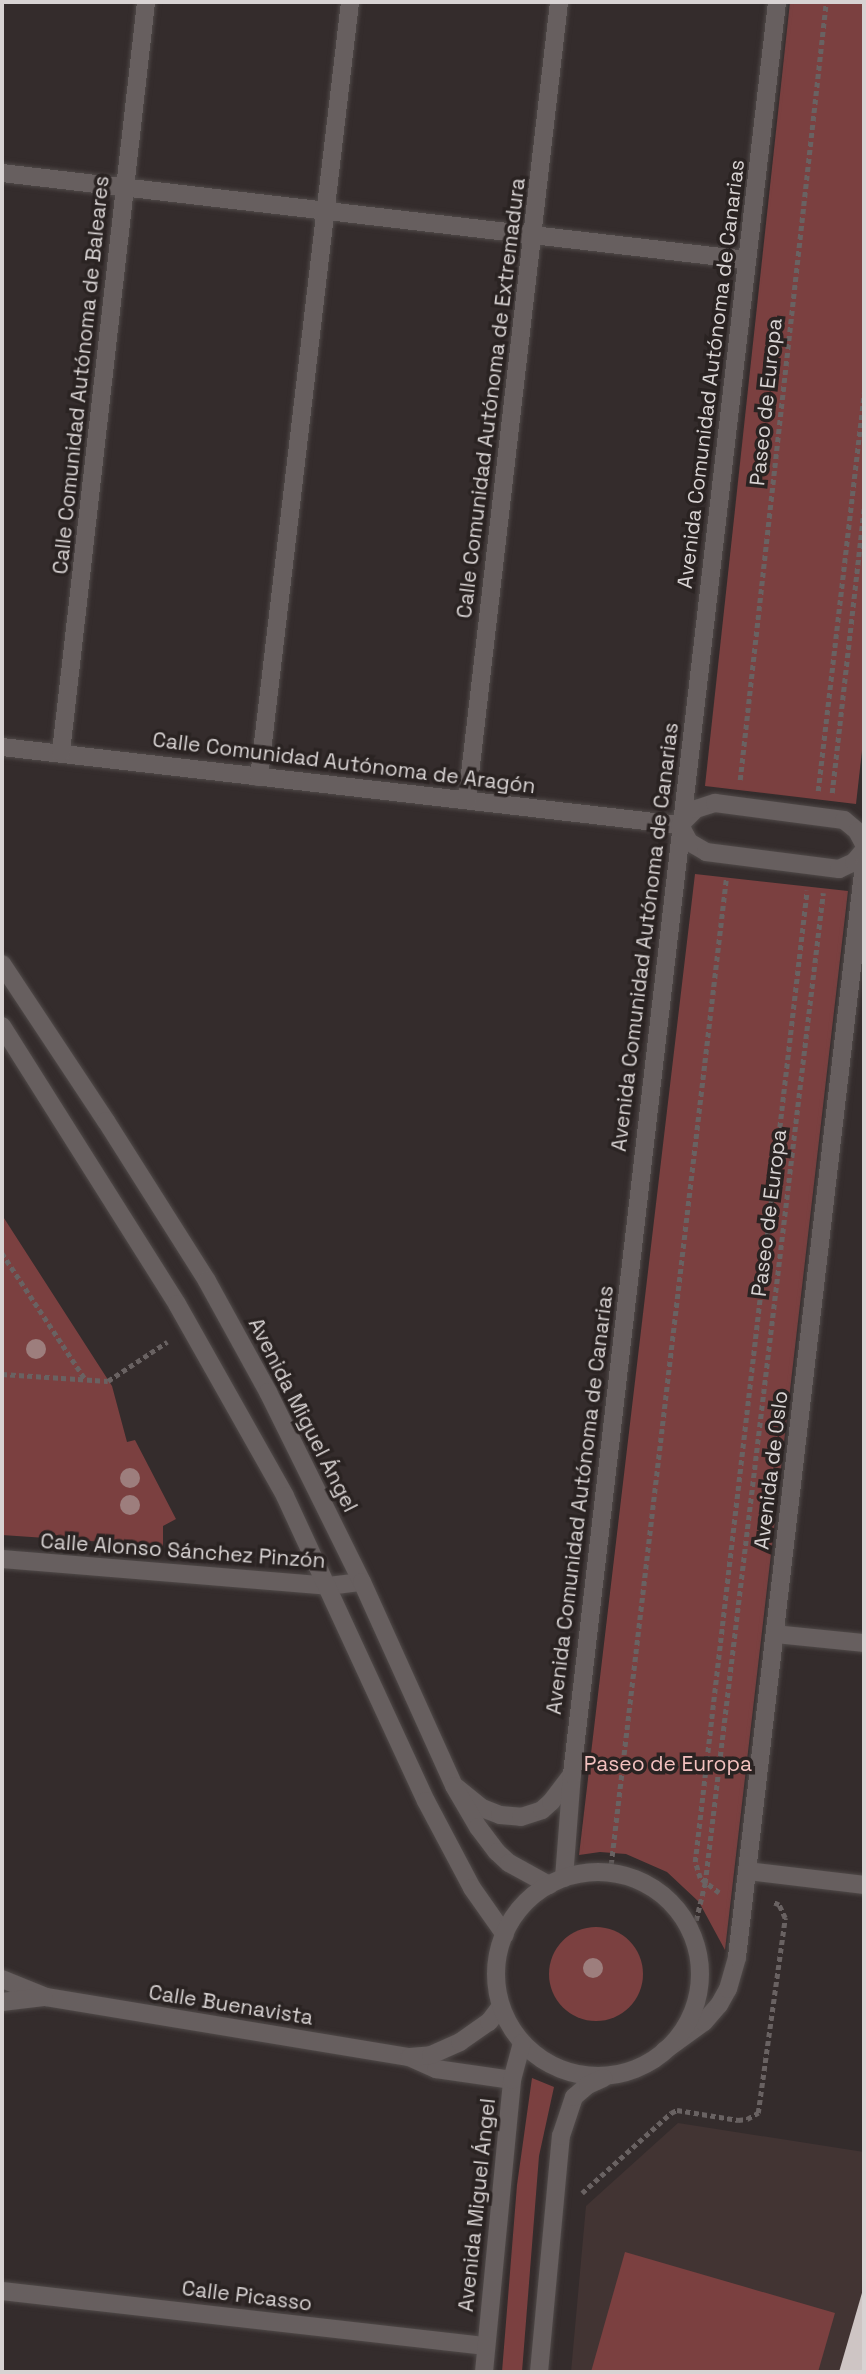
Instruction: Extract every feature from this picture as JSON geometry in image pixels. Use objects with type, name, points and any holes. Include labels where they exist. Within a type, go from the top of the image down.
[{"type":"street","name":"Calle Comunidad Autónoma de Baleares","points":[[61,752],[146,2]]},
{"type":"street","points":[[260,777],[349,2]]},
{"type":"street","name":"Calle Comunidad Autónoma de Extremadura","points":[[467,800],[559,2]]},
{"type":"street","name":"Avenida Comunidad Autónoma de Canarias","points":[[556,1882],[572,1774],[777,2]]},
{"type":"street","points":[[2,173],[747,260]]},
{"type":"street","name":"Calle Comunidad Autónoma de Aragón","points":[[2,747],[680,825]]},
{"type":"street","points":[[864,844],[857,831],[844,820],[715,803],[696,809],[680,825],[690,842],[706,852],[839,869],[854,862],[864,850]]},
{"type":"street","name":"Avenida de Oslo","points":[[664,2051],[704,2022],[724,1996],[737,1957],[864,866]]},
{"type":"street","name":"Avenida Miguel Ángel","points":[[2,964],[106,1121],[207,1282],[268,1392],[362,1582],[454,1786],[497,1852],[515,1867],[556,1882]]},
{"type":"street","points":[[3,1030],[190,1327],[285,1496],[426,1801],[471,1888],[505,1935]]},
{"type":"street","name":"Calle Alonso Sánchez Pinzón","points":[[2,1559],[328,1586],[362,1582]]},
{"type":"street","points":[[775,1634],[864,1643]]},
{"type":"street","points":[[454,1786],[482,1808],[500,1815],[521,1817],[542,1810],[572,1774]]},
{"type":"street","points":[[747,1871],[864,1885]]},
{"type":"street","points":[[539,2372],[563,2126],[574,2096],[588,2085],[610,2075],[639,2067],[664,2051],[684,2028],[696,1999],[699,1968],[692,1937],[666,1899],[640,1882],[610,1873],[594,1872],[556,1882],[522,1906],[505,1935],[496,1970],[501,2006],[522,2043],[541,2059],[562,2070],[587,2076],[610,2075]]},
{"type":"street","name":"Calle Buenavista","points":[[2,1979],[46,1997],[409,2057],[436,2069],[512,2080]]},
{"type":"street","name":"Calle Buenavista","points":[[2,2002],[46,1997]]},
{"type":"street","name":"Calle Buenavista","points":[[409,2057],[431,2055],[460,2042],[489,2022],[501,2006]]},
{"type":"street","name":"Avenida Miguel Ángel","points":[[484,2372],[512,2080],[522,2043]]},
{"type":"street","name":"Calle Picasso","points":[[2,2291],[486,2346]]},
{"type":"path","name":"Paseo de Europa","points":[[737,806],[826,2]]},
{"type":"path","points":[[822,817],[864,391]]},
{"type":"path","points":[[822,817],[864,508]]},
{"type":"path","points":[[610,1873],[729,855]]},
{"type":"path","name":"Paseo de Europa","points":[[692,1937],[705,1884],[818,866]]},
{"type":"path","points":[[577,2199],[677,2110],[738,2120],[758,2113],[785,1918],[779,1905],[721,1894],[705,1884],[695,1862],[818,866]]},
{"type":"path","points":[[2,1253],[85,1379]]},
{"type":"path","points":[[2,1374],[108,1381],[190,1327]]},
{"type":"shaded area","points":[[678,2123],[864,2152],[864,2372],[571,2372],[586,2206]]},
{"type":"green space","points":[[790,2],[864,2],[864,733],[856,804],[705,786]]},
{"type":"green space","name":"Paseo de Europa","points":[[695,874],[848,891],[725,1950],[699,1902],[667,1872],[626,1854],[600,1852],[579,1855]]},
{"type":"green space","points":[[2,1215],[112,1386],[127,1442],[135,1440],[176,1519],[163,1526],[163,1546],[2,1535]]},
{"type":"green space","points":[[596,1927],[614,1931],[629,1941],[639,1956],[643,1974],[639,1992],[629,2007],[614,2017],[596,2021],[578,2017],[563,2007],[553,1992],[549,1974],[553,1956],[563,1941],[578,1931]]},
{"type":"green space","points":[[532,2078],[554,2087],[539,2156],[522,2372],[502,2372],[517,2185]]},
{"type":"green space","points":[[625,2252],[835,2313],[818,2372],[591,2372]]},
{"type":"building","points":[[864,2286],[862,2372],[839,2372]]}]
